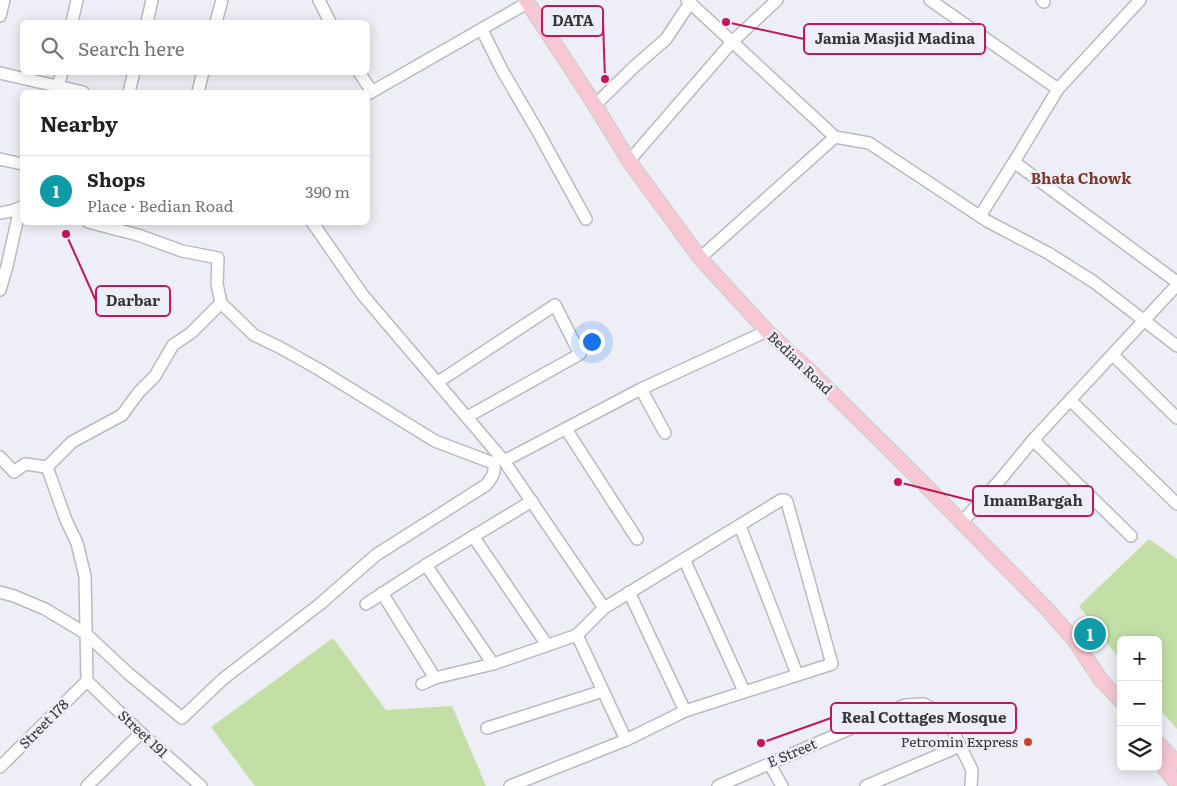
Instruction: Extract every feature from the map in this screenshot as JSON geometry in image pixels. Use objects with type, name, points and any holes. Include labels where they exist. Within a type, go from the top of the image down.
[{"type":"main road","name":"Bedian Road","points":[[526,1],[595,105],[629,161],[700,258],[767,331],[816,377],[1047,609],[1075,641],[1101,680],[1117,697]]},
{"type":"main road","points":[[1162,747],[1177,763]]},
{"type":"main road","points":[[1162,765],[1176,784]]},
{"type":"street","points":[[0,16],[4,0]]},
{"type":"street","points":[[72,20],[77,0]]},
{"type":"street","points":[[147,20],[152,0]]},
{"type":"street","points":[[217,20],[222,0]]},
{"type":"street","points":[[318,0],[329,20]]},
{"type":"street","points":[[629,161],[732,42],[777,0]]},
{"type":"street","points":[[930,0],[1058,89]]},
{"type":"street","points":[[980,216],[1058,89],[1140,0]]},
{"type":"street","points":[[370,93],[482,30],[526,1]]},
{"type":"street","points":[[595,105],[666,38],[689,1],[835,137],[869,143],[980,216],[1048,253],[1094,282],[1177,346]]},
{"type":"street","points":[[482,30],[502,70],[538,130],[586,219]]},
{"type":"street","points":[[0,73],[65,89],[63,75]]},
{"type":"street","points":[[130,90],[133,75]]},
{"type":"street","points":[[198,90],[202,75]]},
{"type":"street","points":[[361,75],[368,90]]},
{"type":"street","points":[[700,258],[835,137]]},
{"type":"street","points":[[0,159],[20,164]]},
{"type":"street","points":[[961,523],[1033,440],[1113,355],[1177,283],[1014,162]]},
{"type":"street","points":[[0,213],[20,208]]},
{"type":"street","points":[[0,290],[20,215]]},
{"type":"street","points":[[0,592],[45,609],[85,633],[129,674],[182,718],[223,679],[320,604],[376,556],[486,485],[492,478],[494,470],[492,463],[435,440],[320,370],[254,335],[221,304],[217,284],[218,258],[182,251],[131,233],[100,225]]},
{"type":"street","points":[[314,225],[362,294],[504,461],[604,608]]},
{"type":"street","points":[[47,467],[72,442],[122,415],[155,376],[173,345],[191,333],[221,304]]},
{"type":"street","points":[[438,382],[555,305],[580,354],[467,417]]},
{"type":"street","points":[[504,461],[641,389],[767,331]]},
{"type":"street","points":[[1113,355],[1177,418]]},
{"type":"street","points":[[641,389],[665,433]]},
{"type":"street","points":[[1070,400],[1177,504]]},
{"type":"street","points":[[566,429],[637,540]]},
{"type":"street","points":[[1033,440],[1131,536]]},
{"type":"street","points":[[0,458],[14,472],[25,464],[47,467]]},
{"type":"street","points":[[47,467],[66,520],[77,543],[85,576],[85,633],[88,681]]},
{"type":"street","points":[[422,684],[435,678],[493,664],[577,635],[604,608],[629,592],[781,500],[787,502],[832,662],[830,665],[685,711],[626,740],[510,786]]},
{"type":"street","points":[[366,604],[426,565],[532,501]]},
{"type":"street","points":[[740,526],[797,674]]},
{"type":"street","points":[[474,536],[547,645]]},
{"type":"street","points":[[684,559],[744,691]]},
{"type":"street","points":[[426,565],[493,664]]},
{"type":"street","points":[[629,592],[685,711]]},
{"type":"street","points":[[382,594],[435,678]]},
{"type":"street","points":[[577,635],[626,740]]},
{"type":"street","name":"Street 191","points":[[88,681],[198,785]]},
{"type":"street","name":"Street 178","points":[[1,763],[88,681]]},
{"type":"street","points":[[487,728],[603,691]]},
{"type":"street","name":"E Street","points":[[718,786],[905,705],[924,704],[938,712],[954,733],[960,746]]},
{"type":"street","points":[[87,786],[141,732]]},
{"type":"street","points":[[866,786],[960,746],[972,770],[971,786]]},
{"type":"street","points":[[769,763],[782,786]]},
{"type":"green space","points":[[1149,539],[1177,559],[1177,729],[1162,712],[1162,636],[1117,636],[1117,656],[1079,606]]},
{"type":"green space","points":[[333,638],[386,710],[452,706],[486,786],[255,786],[211,727]]},
{"type":"place","name":"Jamia Masjid Madina","points":[[726,22]]},
{"type":"place","name":"DATA","points":[[605,79]]},
{"type":"place","name":"Darbar","points":[[66,234]]},
{"type":"place","name":"ImamBargah","points":[[898,482]]},
{"type":"place","name":"Shops","points":[[1090,634]]},
{"type":"place","name":"Petromin Express","points":[[1028,742]]},
{"type":"place","name":"Real Cottages Mosque","points":[[761,743]]},
{"type":"district","name":"Bhata Chowk","points":[[1081,179]]}]
